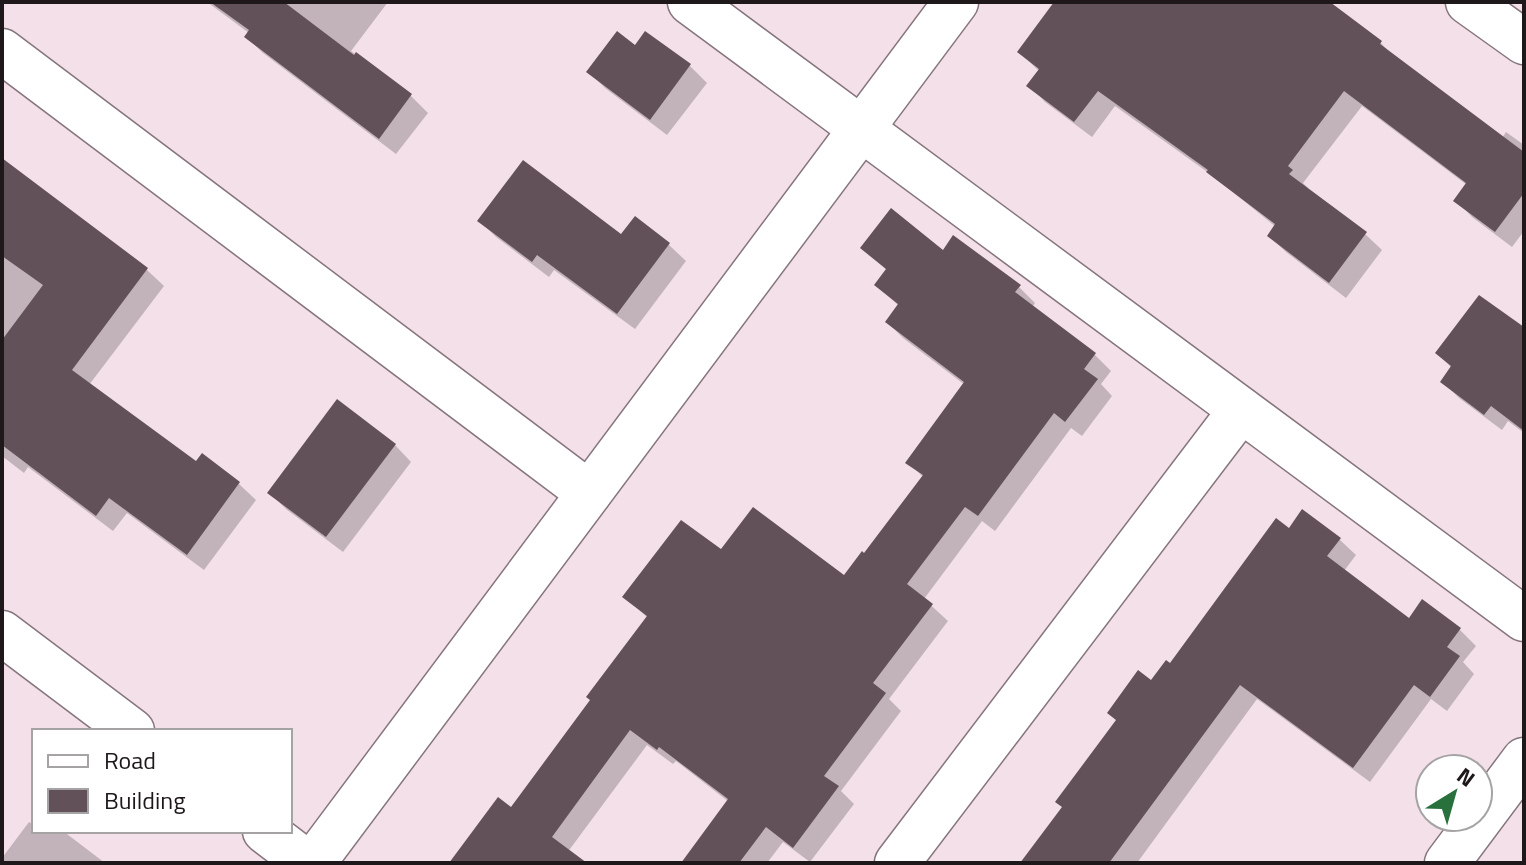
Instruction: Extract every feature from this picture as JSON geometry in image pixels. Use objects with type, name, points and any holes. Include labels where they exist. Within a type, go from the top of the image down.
[{"type":"street","points":[[690,2],[1524,619]]},
{"type":"street","points":[[268,833],[310,863],[956,2]]},
{"type":"street","points":[[1468,2],[1524,42]]},
{"type":"street","points":[[2,51],[589,493]]},
{"type":"street","points":[[897,863],[1241,410]]},
{"type":"street","points":[[2,633],[129,729]]},
{"type":"street","points":[[1447,863],[1524,760]]},
{"type":"building","points":[[210,2],[284,2],[412,94],[379,139],[244,37],[249,30]]},
{"type":"building","points":[[1054,2],[1330,2],[1382,41],[1380,44],[1524,152],[1524,193],[1495,232],[1453,201],[1466,183],[1344,91],[1288,166],[1293,170],[1289,174],[1367,232],[1329,283],[1267,236],[1275,224],[1206,172],[1208,170],[1098,91],[1074,122],[1026,86],[1039,69],[1017,52]]},
{"type":"building","points":[[617,31],[635,45],[645,31],[691,64],[650,120],[586,72]]},
{"type":"building","points":[[2,158],[148,268],[72,370],[196,461],[202,453],[240,482],[187,555],[109,498],[96,516],[2,445],[2,340],[43,285],[2,256]]},
{"type":"building","points":[[523,160],[621,234],[635,216],[670,243],[617,314],[537,255],[532,262],[477,221]]},
{"type":"building","points":[[891,208],[943,250],[953,235],[1021,285],[1015,292],[1096,353],[1084,369],[1098,379],[1065,422],[1054,413],[978,516],[965,507],[907,584],[933,604],[873,683],[886,693],[824,776],[839,786],[793,848],[766,827],[739,863],[681,863],[728,799],[659,747],[657,750],[630,730],[552,837],[587,863],[449,863],[498,797],[511,807],[590,700],[586,697],[647,616],[622,597],[681,520],[721,549],[753,507],[844,575],[923,475],[905,463],[964,382],[885,322],[898,304],[874,285],[886,269],[860,248]]},
{"type":"building","points":[[1479,295],[1524,327],[1524,431],[1491,406],[1484,415],[1440,382],[1451,366],[1435,353]]},
{"type":"building","points":[[337,399],[396,444],[326,537],[267,493]]},
{"type":"building","points":[[1302,509],[1341,538],[1327,556],[1409,618],[1422,599],[1461,628],[1447,647],[1460,656],[1430,697],[1414,685],[1353,768],[1240,685],[1109,863],[1020,863],[1062,807],[1055,802],[1116,720],[1107,713],[1138,670],[1151,680],[1166,660],[1170,663],[1276,518],[1289,528]]}]
